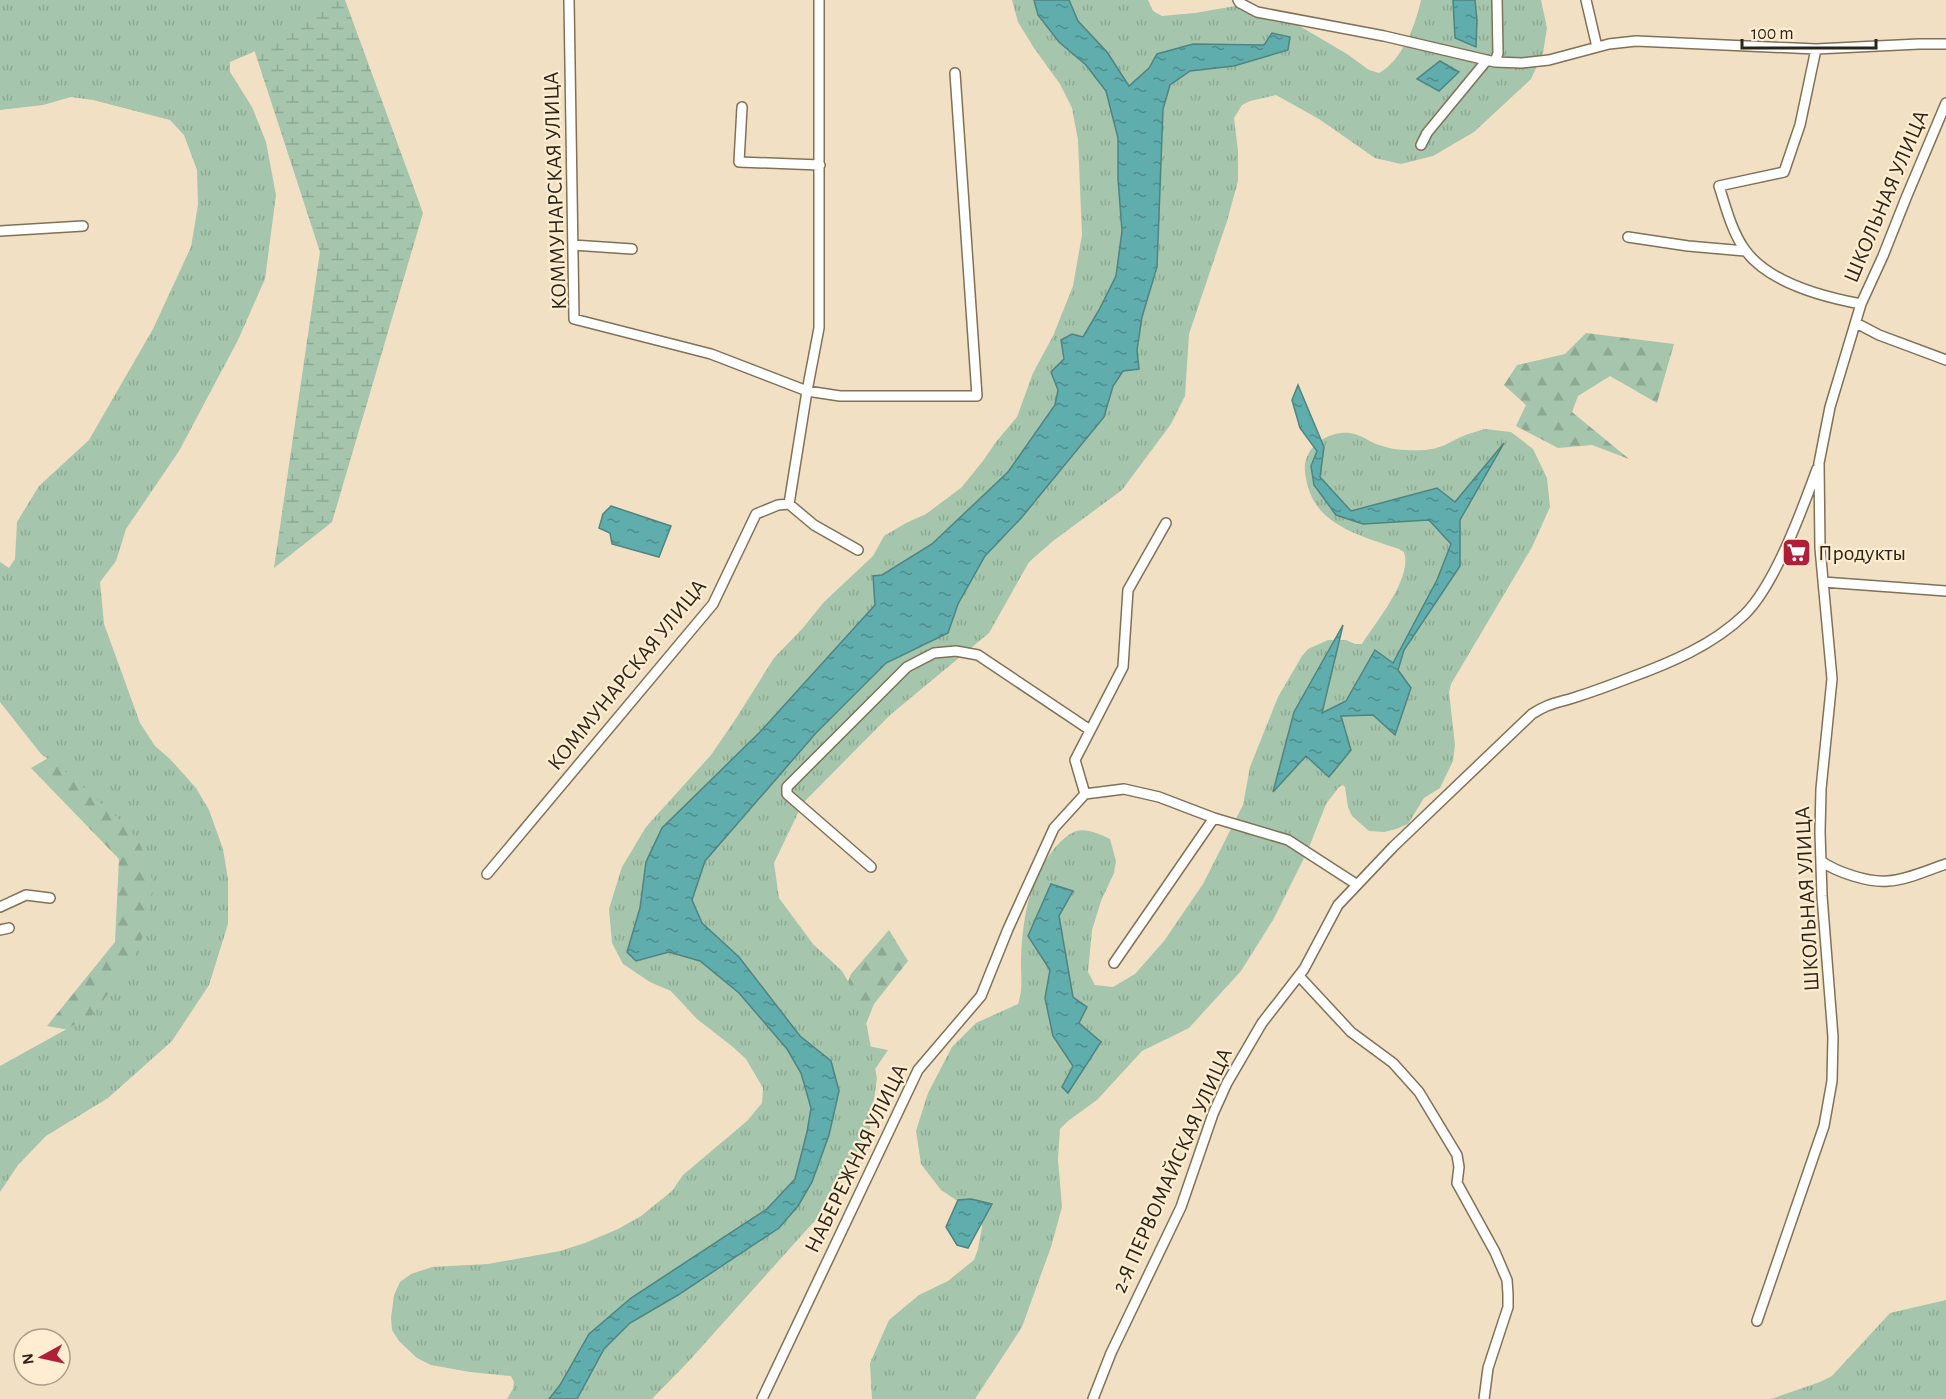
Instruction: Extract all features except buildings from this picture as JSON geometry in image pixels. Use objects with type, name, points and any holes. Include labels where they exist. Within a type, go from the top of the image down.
[{"type":"street","name":"КОММУНАРСКАЯ УЛИЦА","points":[[569,0],[574,319],[711,354],[807,392],[840,396],[977,396],[955,73]]},
{"type":"street","points":[[819,0],[819,328],[789,504],[813,525],[858,550]]},
{"type":"street","points":[[1238,0],[1257,12],[1384,36],[1491,61],[1522,63],[1550,60],[1597,47],[1636,41],[1816,49],[1946,44]]},
{"type":"street","points":[[1422,145],[1427,133],[1498,53],[1497,0]]},
{"type":"street","points":[[1586,0],[1597,47]]},
{"type":"street","name":"ШКОЛЬНАЯ УЛИЦА","points":[[1816,49],[1800,125],[1784,172],[1719,186],[1730,222],[1746,251],[1763,267],[1776,276],[1827,298],[1861,304]]},
{"type":"street","name":"ШКОЛЬНАЯ УЛИЦА","points":[[1338,905],[1356,884],[1532,714],[1547,704],[1585,694],[1671,662],[1728,628],[1745,615],[1758,599],[1799,516],[1819,463],[1830,407],[1861,304],[1946,103]]},
{"type":"street","points":[[742,106],[739,162],[820,165]]},
{"type":"street","points":[[0,231],[83,226]]},
{"type":"street","points":[[1628,237],[1688,246],[1746,251]]},
{"type":"street","points":[[573,245],[632,249]]},
{"type":"street","points":[[1856,323],[1879,335],[1946,360]]},
{"type":"street","name":"ШКОЛЬНАЯ УЛИЦА","points":[[1756,1322],[1824,1126],[1832,1081],[1833,1037],[1821,861],[1821,789],[1832,679],[1820,548],[1819,463]]},
{"type":"street","name":"КОММУНАРСКАЯ УЛИЦА","points":[[487,874],[713,604],[756,514],[778,505],[789,504]]},
{"type":"street","points":[[1166,523],[1128,590],[1123,667],[1076,760],[1085,794],[1124,789],[1159,797],[1214,818],[1288,840],[1356,884]]},
{"type":"street","points":[[1823,582],[1946,591]]},
{"type":"street","points":[[871,867],[787,794],[787,787],[907,667],[934,653],[956,651],[978,655],[1090,730]]},
{"type":"street","name":"НАБЕРЕЖНАЯ УЛИЦА","points":[[762,1399],[918,1070],[981,996],[1008,928],[1054,828],[1085,794]]},
{"type":"street","points":[[1114,963],[1214,818]]},
{"type":"street","points":[[1821,861],[1838,870],[1866,879],[1887,882],[1946,864]]},
{"type":"street","points":[[0,907],[26,895],[50,898]]},
{"type":"street","name":"2-Я ПЕРВОМАЙСКАЯ УЛИЦА","points":[[1093,1399],[1111,1353],[1181,1207],[1213,1114],[1227,1083],[1262,1023],[1299,976],[1338,905]]},
{"type":"street","points":[[1299,976],[1351,1032],[1393,1063],[1419,1092],[1457,1155],[1457,1183],[1496,1252],[1507,1280],[1508,1307],[1488,1368],[1484,1399]]},
{"type":"green space","points":[[0,0],[322,0],[309,20],[285,38],[230,62],[230,72],[252,107],[266,142],[276,195],[265,279],[238,340],[179,451],[126,529],[116,561],[100,582],[104,624],[140,723],[155,746],[196,788],[209,810],[223,849],[228,879],[228,924],[209,985],[172,1041],[108,1098],[46,1136],[18,1165],[0,1192],[0,1066],[92,1015],[130,965],[142,938],[154,887],[140,844],[128,827],[67,773],[41,754],[0,702],[0,562],[9,568],[15,559],[17,522],[39,486],[89,440],[153,329],[191,247],[198,205],[197,170],[184,135],[170,120],[93,100],[71,97],[43,105],[0,110]]},
{"type":"green space","points":[[238,0],[345,0],[423,213],[332,522],[274,568],[320,252]]},
{"type":"green space","points":[[1012,0],[1148,0],[1153,11],[1162,16],[1241,5],[1262,7],[1291,21],[1347,54],[1369,70],[1379,73],[1395,60],[1407,41],[1421,0],[1541,0],[1547,28],[1543,53],[1531,79],[1474,132],[1433,156],[1401,164],[1375,158],[1319,119],[1276,95],[1242,105],[1234,118],[1238,151],[1238,181],[1189,334],[1185,396],[1171,424],[1122,490],[1053,541],[1029,562],[989,633],[890,715],[803,803],[774,863],[779,898],[813,944],[842,971],[863,1007],[877,1078],[870,1128],[827,1207],[652,1399],[507,1399],[513,1389],[514,1382],[511,1376],[431,1365],[417,1358],[399,1341],[392,1330],[391,1318],[394,1295],[400,1282],[411,1274],[432,1267],[488,1264],[560,1251],[618,1229],[641,1216],[672,1191],[683,1175],[747,1121],[762,1103],[763,1088],[746,1059],[697,1019],[671,991],[650,982],[623,964],[612,943],[609,909],[622,867],[646,827],[711,755],[774,658],[824,602],[873,556],[884,536],[926,514],[961,488],[983,461],[1017,417],[1033,373],[1053,336],[1073,286],[1082,235],[1078,140],[1072,108],[1060,84],[1018,22]]},
{"type":"green space","points":[[1586,333],[1674,344],[1657,403],[1610,376],[1578,396],[1572,412],[1629,459],[1592,445],[1558,448],[1516,426],[1526,405],[1504,385],[1517,365],[1565,354]]},
{"type":"green space","points":[[1485,429],[1511,432],[1533,449],[1547,478],[1550,507],[1532,547],[1451,684],[1449,692],[1455,745],[1453,761],[1440,788],[1424,798],[1408,824],[1384,832],[1369,831],[1352,816],[1345,787],[1343,785],[1339,787],[1326,804],[1308,850],[1273,920],[1241,971],[1189,1028],[1142,1051],[1097,1100],[1060,1129],[1058,1159],[1062,1207],[1051,1247],[1022,1327],[975,1399],[872,1399],[870,1363],[889,1320],[919,1295],[948,1281],[974,1260],[978,1249],[982,1213],[965,1206],[941,1190],[921,1164],[916,1131],[928,1093],[952,1047],[976,1023],[1018,1004],[1025,917],[1032,888],[1045,861],[1061,841],[1074,832],[1080,830],[1093,832],[1110,839],[1116,861],[1114,873],[1101,901],[1092,930],[1088,972],[1095,985],[1113,987],[1135,974],[1164,941],[1203,884],[1243,805],[1250,767],[1278,697],[1302,656],[1308,649],[1328,640],[1346,640],[1362,644],[1392,600],[1403,574],[1404,552],[1345,528],[1322,512],[1314,501],[1305,474],[1306,460],[1312,448],[1329,436],[1350,433],[1390,448],[1430,449]]},
{"type":"green space","points":[[123,715],[192,912],[109,1037],[47,1026],[115,942],[119,859],[31,768]]},
{"type":"green space","points":[[889,930],[908,961],[874,1004],[858,1044],[888,1050],[859,1093],[831,1028],[851,974]]},
{"type":"green space","points":[[1946,1300],[1946,1399],[1771,1399],[1832,1376],[1890,1313]]},
{"type":"water","points":[[1034,0],[1069,0],[1078,21],[1107,52],[1129,86],[1149,68],[1157,54],[1193,44],[1264,45],[1272,33],[1290,37],[1288,50],[1234,66],[1190,71],[1170,85],[1163,109],[1157,267],[1142,317],[1137,350],[1139,369],[1123,371],[1113,386],[1104,417],[1022,517],[985,556],[958,604],[948,633],[886,663],[816,733],[705,861],[692,900],[702,923],[739,957],[800,1036],[831,1061],[839,1091],[829,1135],[812,1182],[798,1206],[779,1228],[678,1295],[630,1323],[604,1349],[577,1399],[549,1399],[560,1385],[589,1334],[631,1298],[767,1209],[795,1179],[807,1132],[811,1108],[801,1073],[787,1049],[739,993],[700,961],[669,952],[636,961],[627,952],[640,908],[646,862],[662,828],[760,732],[875,605],[873,576],[882,575],[932,544],[1008,472],[1055,405],[1058,390],[1051,372],[1064,359],[1061,340],[1072,334],[1083,337],[1116,276],[1122,231],[1118,138],[1106,91],[1086,65],[1059,42],[1038,15]]},
{"type":"water","points":[[1453,0],[1475,0],[1476,47],[1455,38]]},
{"type":"water","points":[[1440,61],[1459,72],[1439,91],[1417,79]]},
{"type":"water","points":[[1298,385],[1324,447],[1320,477],[1351,511],[1437,488],[1455,502],[1504,443],[1460,520],[1460,566],[1404,650],[1398,670],[1411,688],[1395,735],[1373,715],[1341,716],[1351,750],[1329,777],[1306,756],[1273,792],[1294,712],[1343,625],[1322,713],[1346,701],[1375,650],[1393,663],[1437,580],[1451,544],[1429,520],[1363,524],[1336,515],[1314,485],[1311,466],[1317,451],[1300,428],[1292,400]]},
{"type":"water","points":[[611,506],[671,526],[659,557],[612,544],[610,533],[599,528],[603,514]]},
{"type":"water","points":[[1051,884],[1073,891],[1059,916],[1073,997],[1087,1007],[1079,1023],[1101,1042],[1068,1093],[1062,1087],[1073,1066],[1053,1036],[1045,998],[1050,970],[1028,936]]},
{"type":"water","points":[[971,1199],[992,1204],[968,1248],[957,1245],[946,1227],[958,1200]]},
{"type":"place","name":"Продукты","points":[[1797,552]]}]
